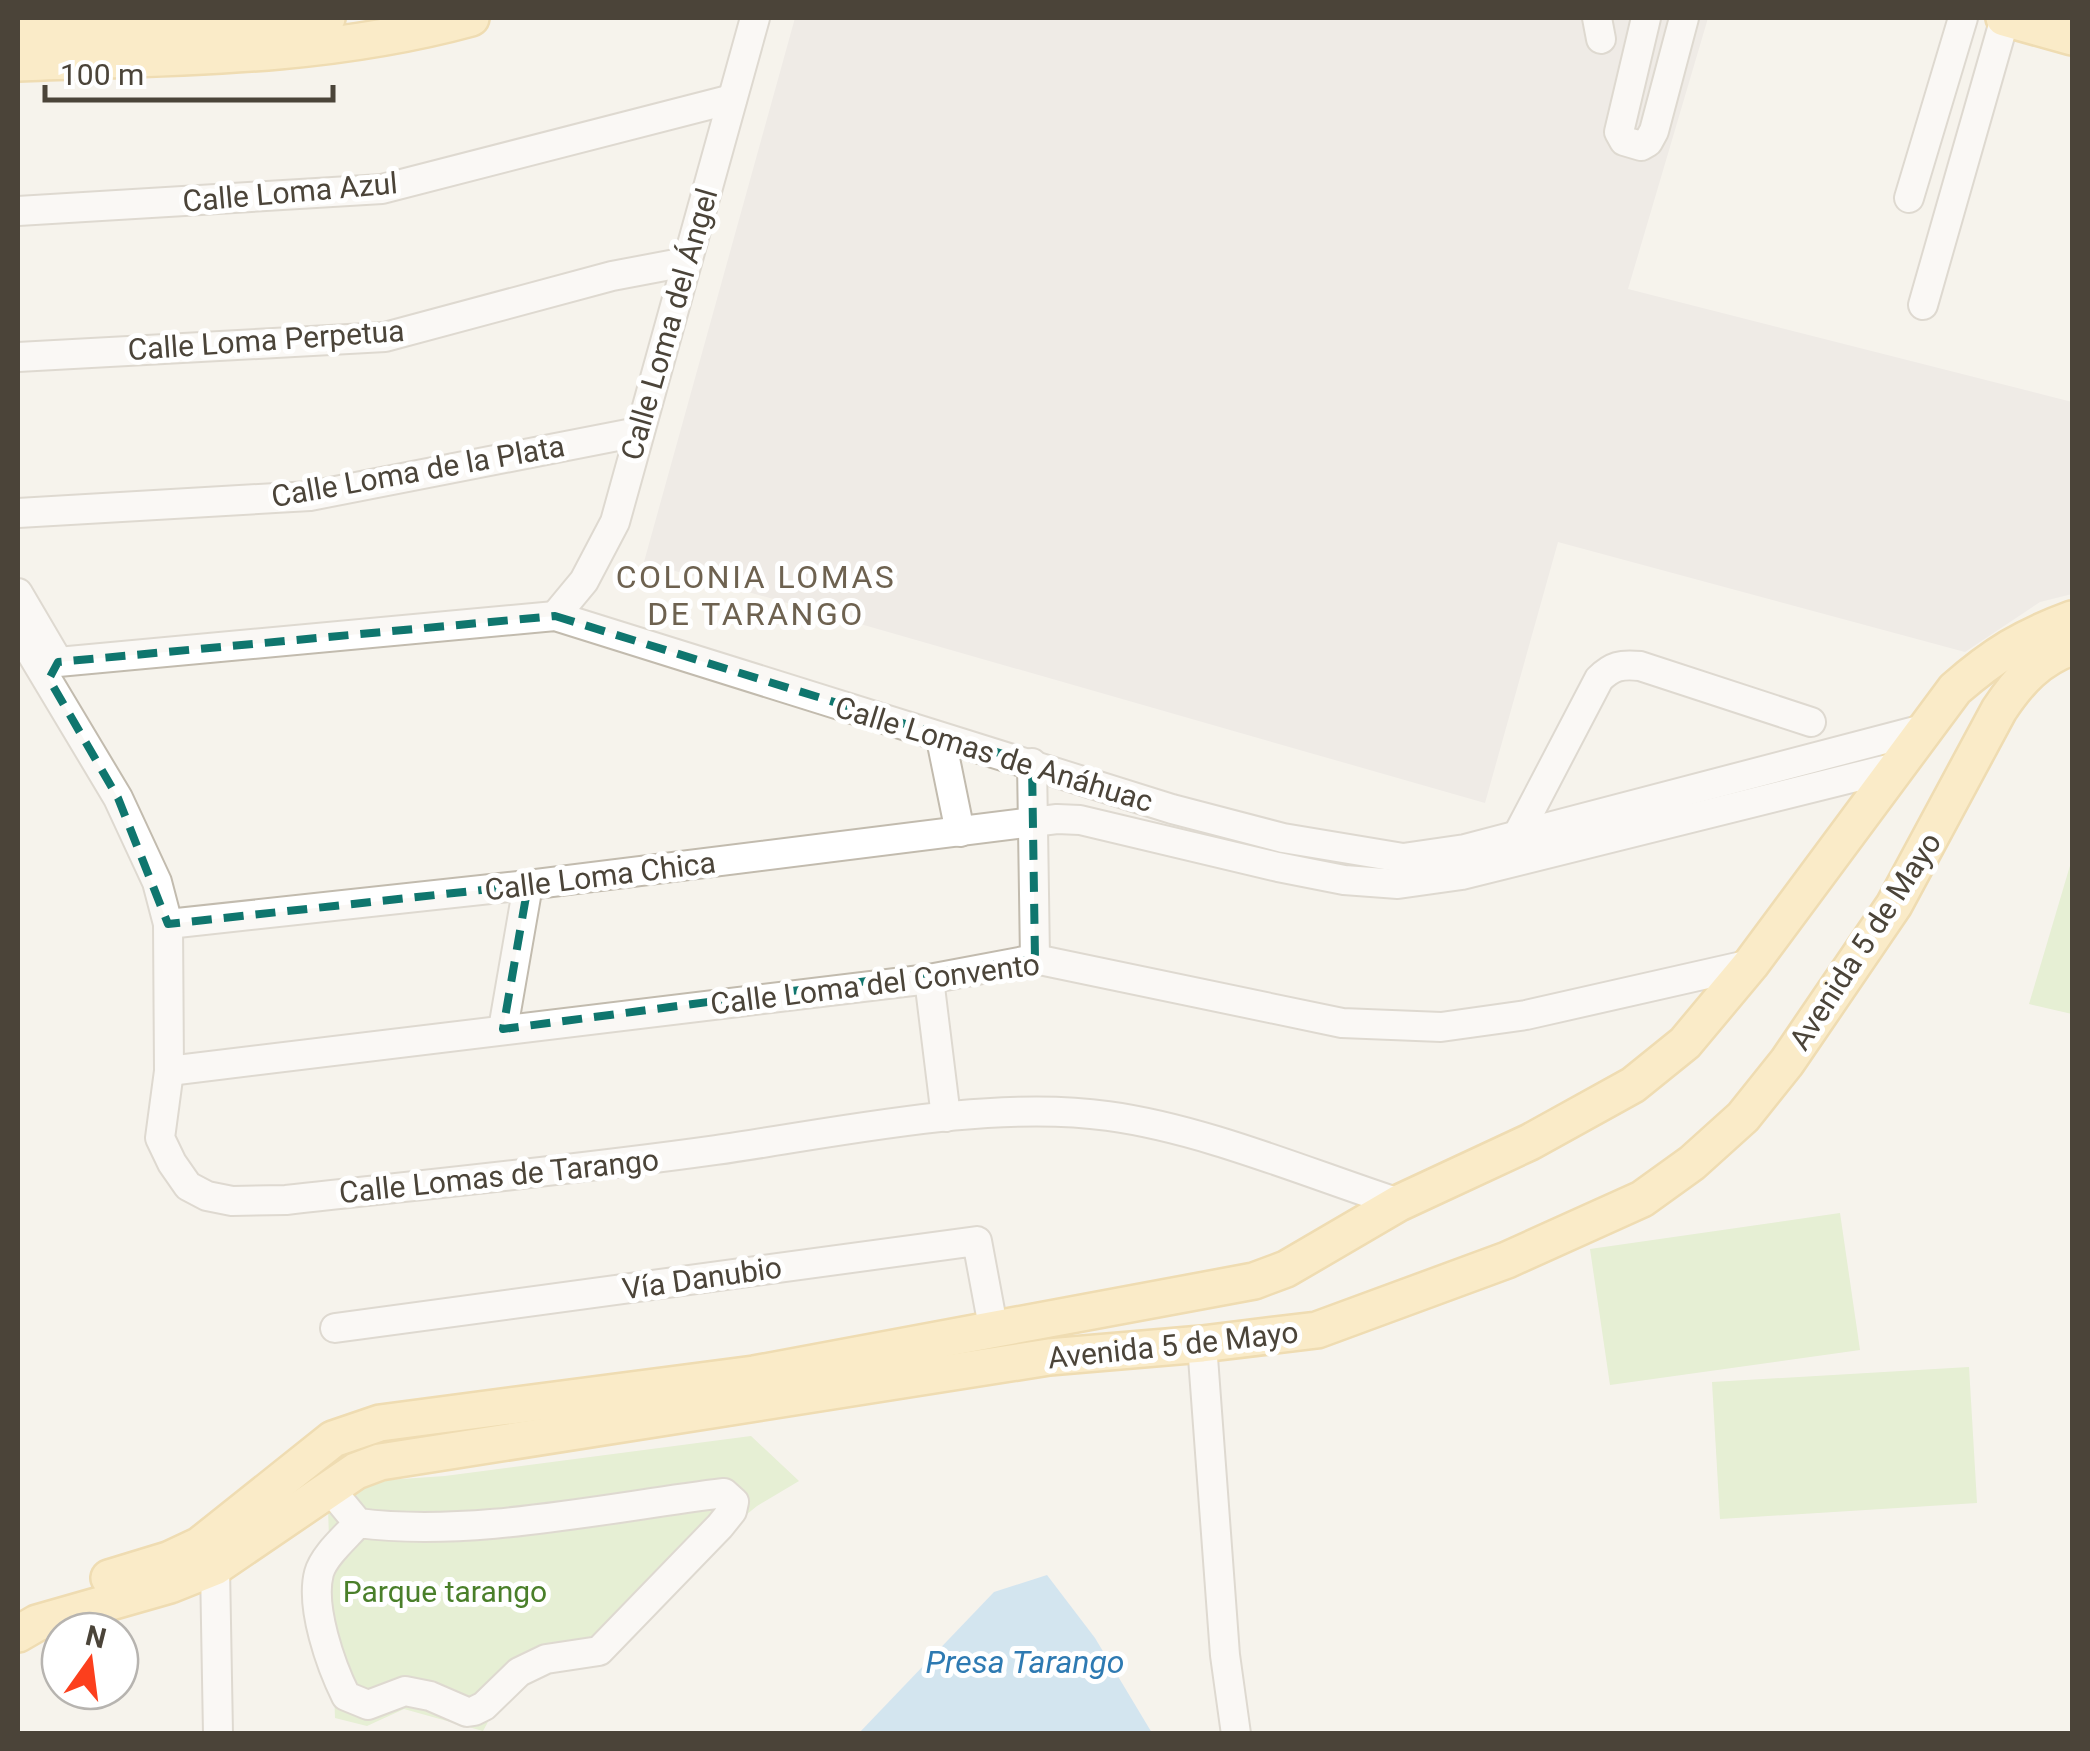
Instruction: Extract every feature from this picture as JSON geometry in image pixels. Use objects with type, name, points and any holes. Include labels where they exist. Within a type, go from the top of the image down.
[{"type":"main road","points":[[18,33],[327,18]]},
{"type":"main road","points":[[18,63],[294,52],[356,44],[471,18]]},
{"type":"main road","points":[[2002,27],[2072,37]]},
{"type":"main road","name":"Avenida 5 de Mayo","points":[[26,1617],[200,1545],[333,1439],[380,1423],[754,1374],[994,1332],[1254,1281],[1314,1254],[1399,1203],[1530,1142],[1633,1085],[1685,1043],[1751,964],[1955,689],[1993,656],[2072,619]]},
{"type":"main road","points":[[1900,766],[1985,684],[2010,668],[2060,651]]},
{"type":"main road","name":"Avenida 5 de Mayo","points":[[26,1617],[170,1585],[216,1567],[356,1470],[380,1462],[1049,1356],[1317,1330],[1508,1260],[1642,1199],[1692,1163],[1743,1117],[1787,1062],[1894,905],[1999,710],[2015,686],[2060,651]]},
{"type":"street","name":"Calle Loma del Ángel","points":[[555,616],[584,582],[615,522],[755,18]]},
{"type":"street","points":[[1646,18],[1619,132],[1624,140],[1641,146],[1654,131],[1684,18]]},
{"type":"street","points":[[1910,198],[1963,18]]},
{"type":"street","points":[[1923,305],[2002,27]]},
{"type":"street","name":"Calle Loma Azul","points":[[18,211],[382,189],[732,99]]},
{"type":"street","name":"Calle Loma Perpetua","points":[[18,357],[385,337],[612,276],[686,262]]},
{"type":"street","name":"Calle Loma de la Plata","points":[[18,513],[310,496],[638,432]]},
{"type":"street","points":[[18,593],[53,671]]},
{"type":"street","name":"Calle Lomas de Anáhuac","points":[[53,671],[555,616],[1172,809],[1283,838],[1403,858],[1465,849],[1922,729]]},
{"type":"street","name":"Calle Lomas de Tarango","points":[[18,631],[53,671],[157,882],[168,924],[169,1071],[160,1138],[188,1186],[207,1196],[232,1201],[286,1200],[667,1157],[946,1117],[1056,1112],[1110,1116],[1190,1134],[1399,1203]]},
{"type":"street","points":[[1518,834],[1599,680],[1610,668],[1624,664],[1640,666],[1811,722]]},
{"type":"street","points":[[941,738],[960,832]]},
{"type":"street","points":[[1032,764],[1036,958]]},
{"type":"street","name":"Calle Lomas de Anáhuac","points":[[1031,823],[1080,820],[1278,867],[1344,880],[1398,884],[1462,874],[1900,766]]},
{"type":"street","name":"Calle Loma Chica","points":[[168,924],[528,885],[1031,823]]},
{"type":"street","points":[[503,1029],[528,885]]},
{"type":"street","name":"Calle Loma del Convento","points":[[169,1071],[929,979],[1036,958],[1342,1023],[1441,1027],[1526,1014],[1751,964]]},
{"type":"street","points":[[929,979],[946,1117]]},
{"type":"street","name":"Vía Danubio","points":[[334,1328],[977,1241],[994,1332]]},
{"type":"street","points":[[1202,1344],[1225,1655],[1236,1734]]},
{"type":"street","points":[[330,1489],[358,1523],[401,1528],[511,1520],[724,1493],[734,1502],[732,1512],[720,1526],[599,1651],[546,1659],[520,1672],[480,1710],[467,1712],[418,1692],[406,1691],[368,1705],[346,1696],[330,1663],[318,1586],[323,1566],[358,1523]]},
{"type":"street","points":[[216,1567],[218,1734]]},
{"type":"highlighted area","points":[[555,616],[1032,763],[1035,959],[503,1029],[528,885],[168,924],[118,798],[49,679],[58,662]]},
{"type":"shaded area","points":[[795,18],[1708,18],[1628,289],[2072,402],[2072,594],[2040,602],[1965,652],[1558,542],[1485,803],[644,562]]},
{"type":"green space","points":[[2072,859],[2072,1014],[2029,1004]]},
{"type":"green space","points":[[1840,1213],[1860,1350],[1610,1385],[1590,1249]]},
{"type":"green space","points":[[1969,1367],[1977,1503],[1720,1519],[1712,1382]]},
{"type":"green space","name":"Parque tarango","points":[[751,1436],[799,1481],[757,1506],[709,1545],[662,1601],[539,1668],[496,1707],[483,1731],[404,1709],[367,1726],[335,1718],[328,1508],[352,1492],[387,1480]]},
{"type":"water","name":"Presa Tarango","points":[[1047,1575],[1095,1638],[1152,1733],[859,1733],[994,1592]]},
{"type":"district","name":"COLONIA LOMAS DE TARANGO","points":[[756,596]]}]
